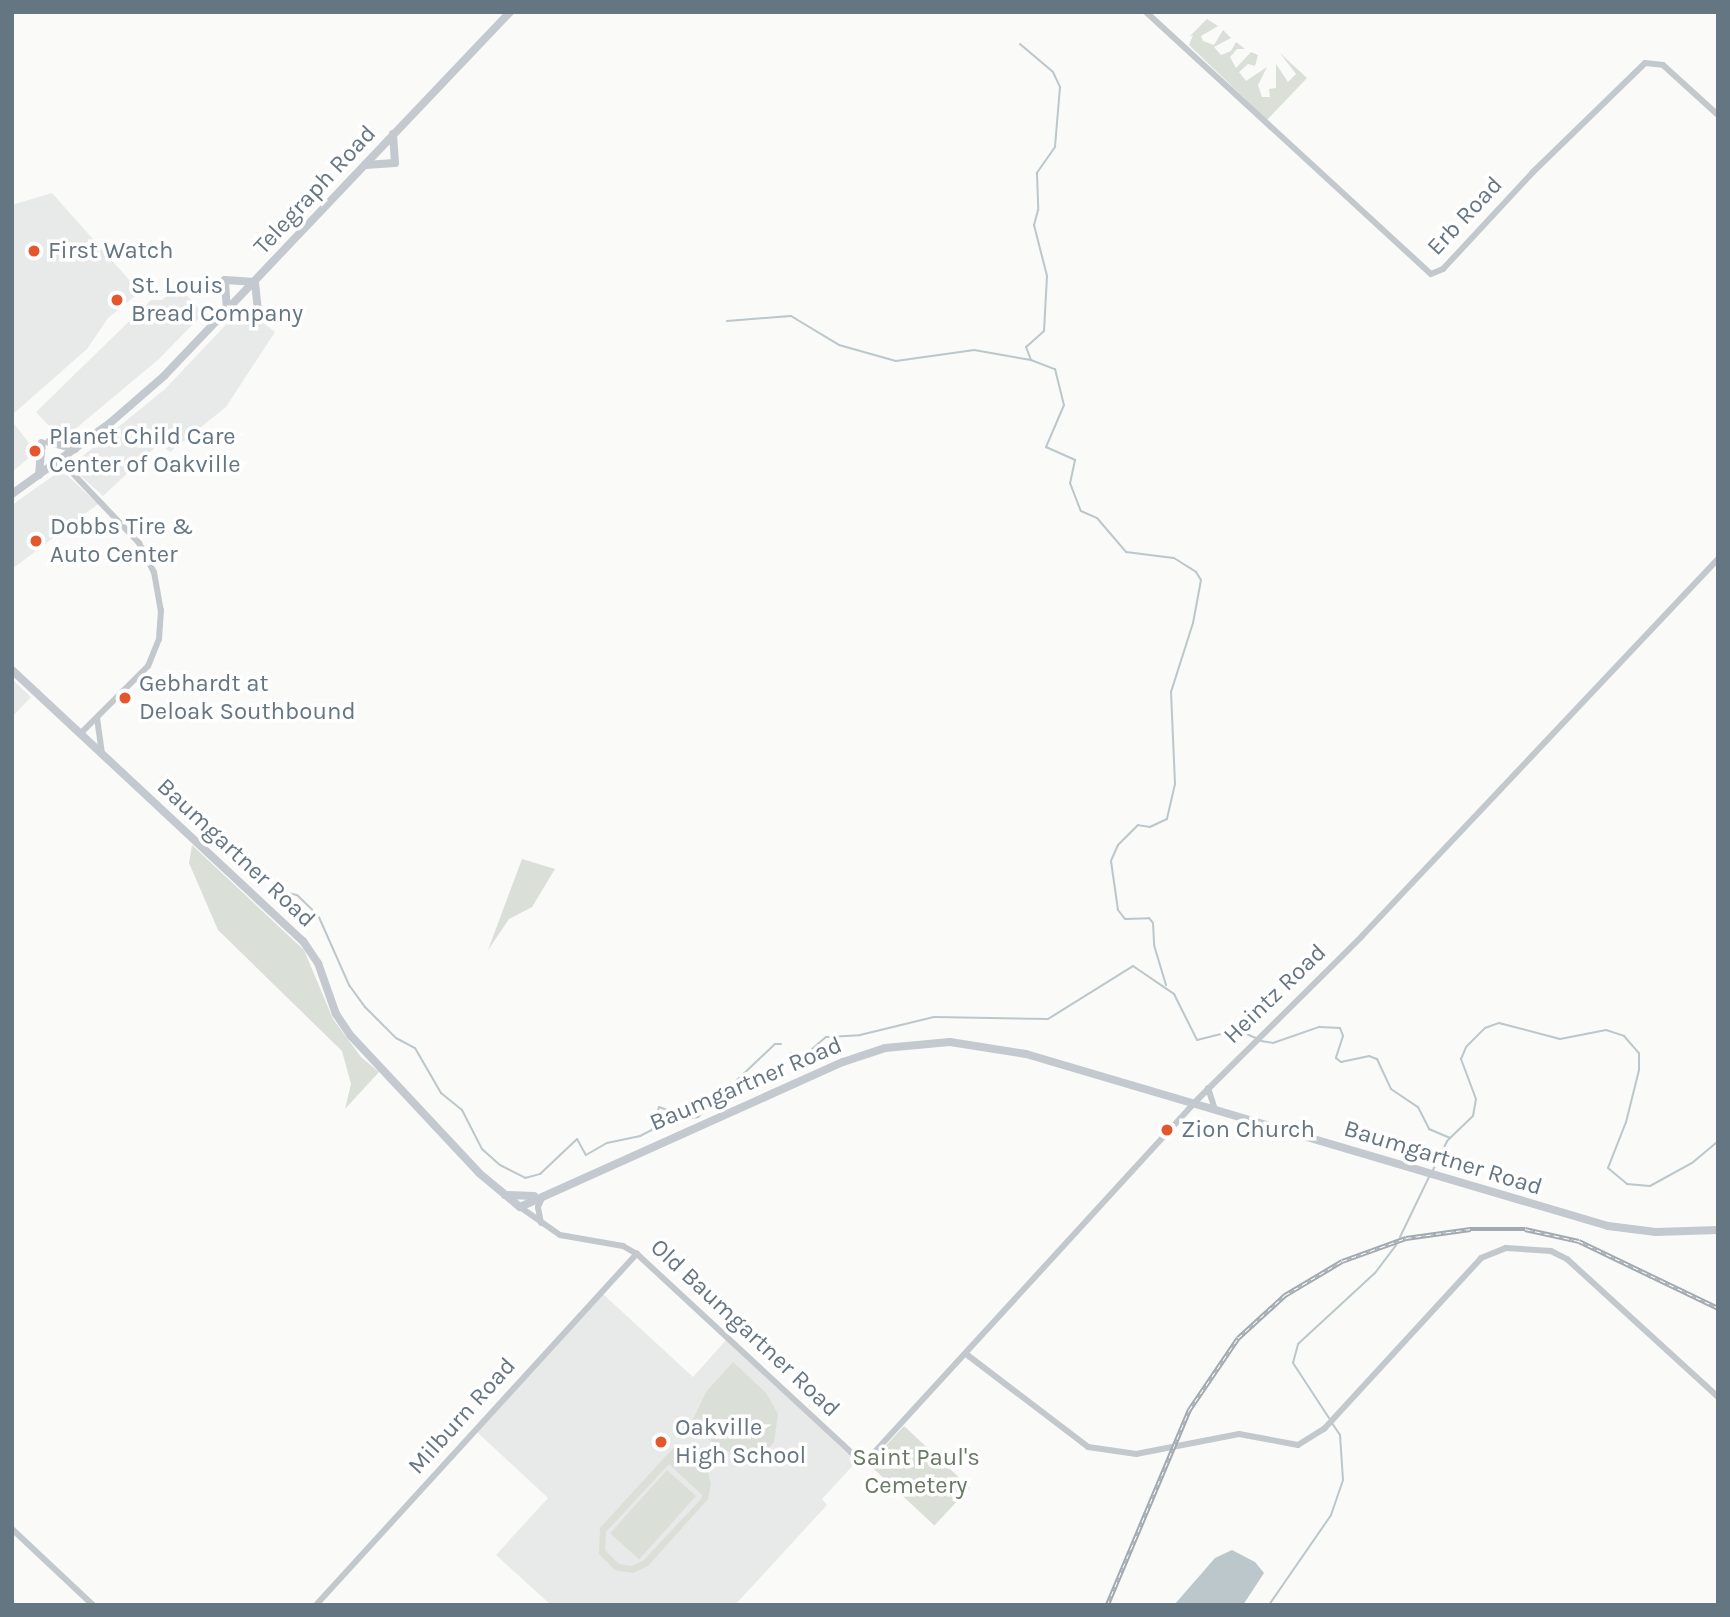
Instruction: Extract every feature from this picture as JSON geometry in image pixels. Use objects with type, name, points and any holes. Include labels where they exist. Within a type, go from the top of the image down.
[{"type":"main road","name":"Telegraph Road","points":[[12,494],[144,395],[510,12]]},
{"type":"main road","points":[[365,165],[395,163],[393,134]]},
{"type":"main road","points":[[225,280],[254,282],[258,311],[227,311],[225,280]]},
{"type":"main road","points":[[39,475],[46,443],[75,449]]},
{"type":"main road","name":"Baumgartner Road","points":[[12,670],[303,941],[318,963],[337,1014],[351,1036],[505,1195],[520,1207],[540,1195],[844,1062],[904,1045],[960,1042],[1003,1048],[1608,1226],[1656,1232],[1718,1230]]},
{"type":"main road","points":[[505,1195],[540,1195]]},
{"type":"street","name":"Erb Road","points":[[1146,12],[1417,265],[1431,274],[1443,269],[1533,172],[1645,64],[1663,65],[1718,115]]},
{"type":"street","points":[[60,460],[134,534],[153,572],[160,602],[161,630],[153,657],[137,680],[80,734]]},
{"type":"street","name":"Heintz Road","points":[[864,1458],[876,1453],[1208,1088],[1362,936],[1718,559]]},
{"type":"street","points":[[97,718],[103,755]]},
{"type":"street","points":[[1208,1088],[1215,1110]]},
{"type":"street","points":[[540,1195],[538,1207],[542,1224]]},
{"type":"street","name":"Old Baumgartner Road","points":[[520,1207],[542,1224],[568,1238],[623,1246],[637,1254],[844,1446],[864,1458]]},
{"type":"street","points":[[966,1354],[1075,1441],[1108,1452],[1142,1453],[1239,1434],[1298,1445],[1324,1429],[1480,1258],[1506,1248],[1551,1251],[1567,1259],[1718,1397]]},
{"type":"street","name":"Milburn Road","points":[[316,1605],[637,1254]]},
{"type":"street","points":[[12,1529],[93,1605]]},
{"type":"shaded area","points":[[52,193],[140,292],[108,318],[87,349],[12,415],[12,205]]},
{"type":"shaded area","points":[[178,285],[203,314],[159,359],[62,440],[36,412],[151,300],[162,300]]},
{"type":"shaded area","points":[[249,312],[275,332],[226,407],[170,452],[160,443],[103,496],[73,469],[74,463],[165,389],[237,313]]},
{"type":"shaded area","points":[[12,421],[36,452],[12,472]]},
{"type":"shaded area","points":[[57,473],[67,475],[98,504],[12,569],[12,505]]},
{"type":"shaded area","points":[[12,679],[31,697],[12,717]]},
{"type":"shaded area","name":"Oakville High School","points":[[603,1294],[693,1377],[727,1339],[857,1461],[822,1499],[827,1505],[735,1605],[551,1605],[496,1555],[548,1498],[477,1432]]},
{"type":"shaded area","points":[[1232,1550],[1255,1562],[1264,1573],[1243,1605],[1174,1605],[1215,1558]]},
{"type":"green space","points":[[1207,19],[1218,26],[1201,36],[1203,41],[1214,45],[1223,30],[1231,38],[1214,47],[1221,55],[1231,51],[1236,42],[1245,49],[1237,49],[1230,57],[1236,68],[1251,52],[1258,55],[1255,66],[1248,64],[1239,72],[1246,81],[1267,67],[1258,85],[1262,97],[1270,97],[1269,89],[1276,88],[1276,64],[1288,82],[1296,74],[1280,53],[1307,78],[1267,120],[1189,45],[1193,35],[1189,37]]},
{"type":"green space","points":[[192,845],[304,950],[333,1019],[361,1057],[379,1072],[345,1109],[351,1084],[342,1051],[218,930],[189,863]]},
{"type":"green space","points":[[522,859],[555,869],[532,907],[509,919],[488,950]]},
{"type":"green space","points":[[733,1362],[766,1393],[778,1414],[774,1442],[753,1466],[689,1428],[706,1392]]},
{"type":"green space","name":"Saint Paul's Cemetery","points":[[904,1426],[970,1487],[934,1525],[869,1464]]},
{"type":"green space","points":[[675,1446],[707,1469],[711,1484],[708,1499],[648,1566],[633,1573],[615,1570],[599,1554],[600,1528]],"holes":[[[669,1464],[702,1495],[644,1560],[632,1566],[619,1564],[605,1550],[606,1532]]]},
{"type":"green space","points":[[667,1470],[696,1496],[639,1559],[610,1533]]},
{"type":"waterway","points":[[1020,44],[1053,72],[1060,87],[1055,147],[1037,173],[1038,210],[1034,225],[1047,276],[1044,331],[1026,347],[1031,360]]},
{"type":"waterway","points":[[727,321],[791,316],[839,345],[896,361],[974,350],[1031,360],[1055,369],[1064,405],[1046,447],[1075,460],[1070,483],[1081,511],[1097,518],[1126,552],[1174,558],[1196,572],[1201,580],[1193,623],[1171,692],[1175,784],[1167,819],[1150,827],[1138,825],[1118,845],[1111,861],[1118,910],[1125,919],[1149,918],[1153,923],[1154,945],[1166,985]]},
{"type":"waterway","points":[[284,892],[297,895],[318,915],[349,985],[365,1007],[396,1038],[415,1048],[441,1093],[462,1110],[482,1149],[500,1165],[525,1178],[540,1174],[577,1139],[586,1155],[607,1143],[640,1136],[652,1130],[659,1107],[690,1118],[698,1117],[775,1044],[781,1044]]},
{"type":"waterway","points":[[791,1053],[804,1056],[826,1037],[860,1035],[934,1017],[1048,1019],[1133,966],[1174,994],[1197,1040],[1237,1030],[1256,1038]]},
{"type":"waterway","points":[[1433,1170],[1447,1141],[1473,1116],[1476,1099],[1461,1059],[1466,1047],[1485,1028],[1499,1023],[1560,1039],[1606,1030],[1624,1036],[1639,1053],[1639,1070],[1626,1122],[1608,1168],[1627,1184],[1650,1186],[1692,1163],[1718,1141]]},
{"type":"waterway","points":[[1261,1041],[1273,1043],[1319,1027],[1340,1028],[1343,1036],[1336,1058],[1341,1062],[1369,1056],[1377,1059],[1391,1089],[1418,1107],[1429,1129],[1450,1138]]},
{"type":"waterway","points":[[1400,1237],[1430,1175]]},
{"type":"waterway","points":[[1329,1418],[1293,1363],[1298,1344],[1375,1273],[1396,1245]]},
{"type":"waterway","points":[[1269,1605],[1331,1515],[1343,1480],[1340,1435],[1332,1423]]},
{"type":"railway","points":[[1107,1605],[1189,1410],[1238,1338],[1285,1295],[1342,1261],[1406,1238],[1470,1229],[1525,1229],[1579,1241],[1718,1308]]},
{"type":"place","name":"First Watch","points":[[34,251]]},
{"type":"place","name":"St. Louis Bread Company","points":[[117,300]]},
{"type":"place","name":"Planet Child Care Center of Oakville","points":[[35,451]]},
{"type":"place","name":"Dobbs Tire & Auto Center","points":[[36,541]]},
{"type":"place","name":"Gebhardt at Deloak Southbound","points":[[125,698]]},
{"type":"place","name":"Zion Church","points":[[1167,1130]]},
{"type":"place","name":"Oakville High School","points":[[661,1442]]}]
